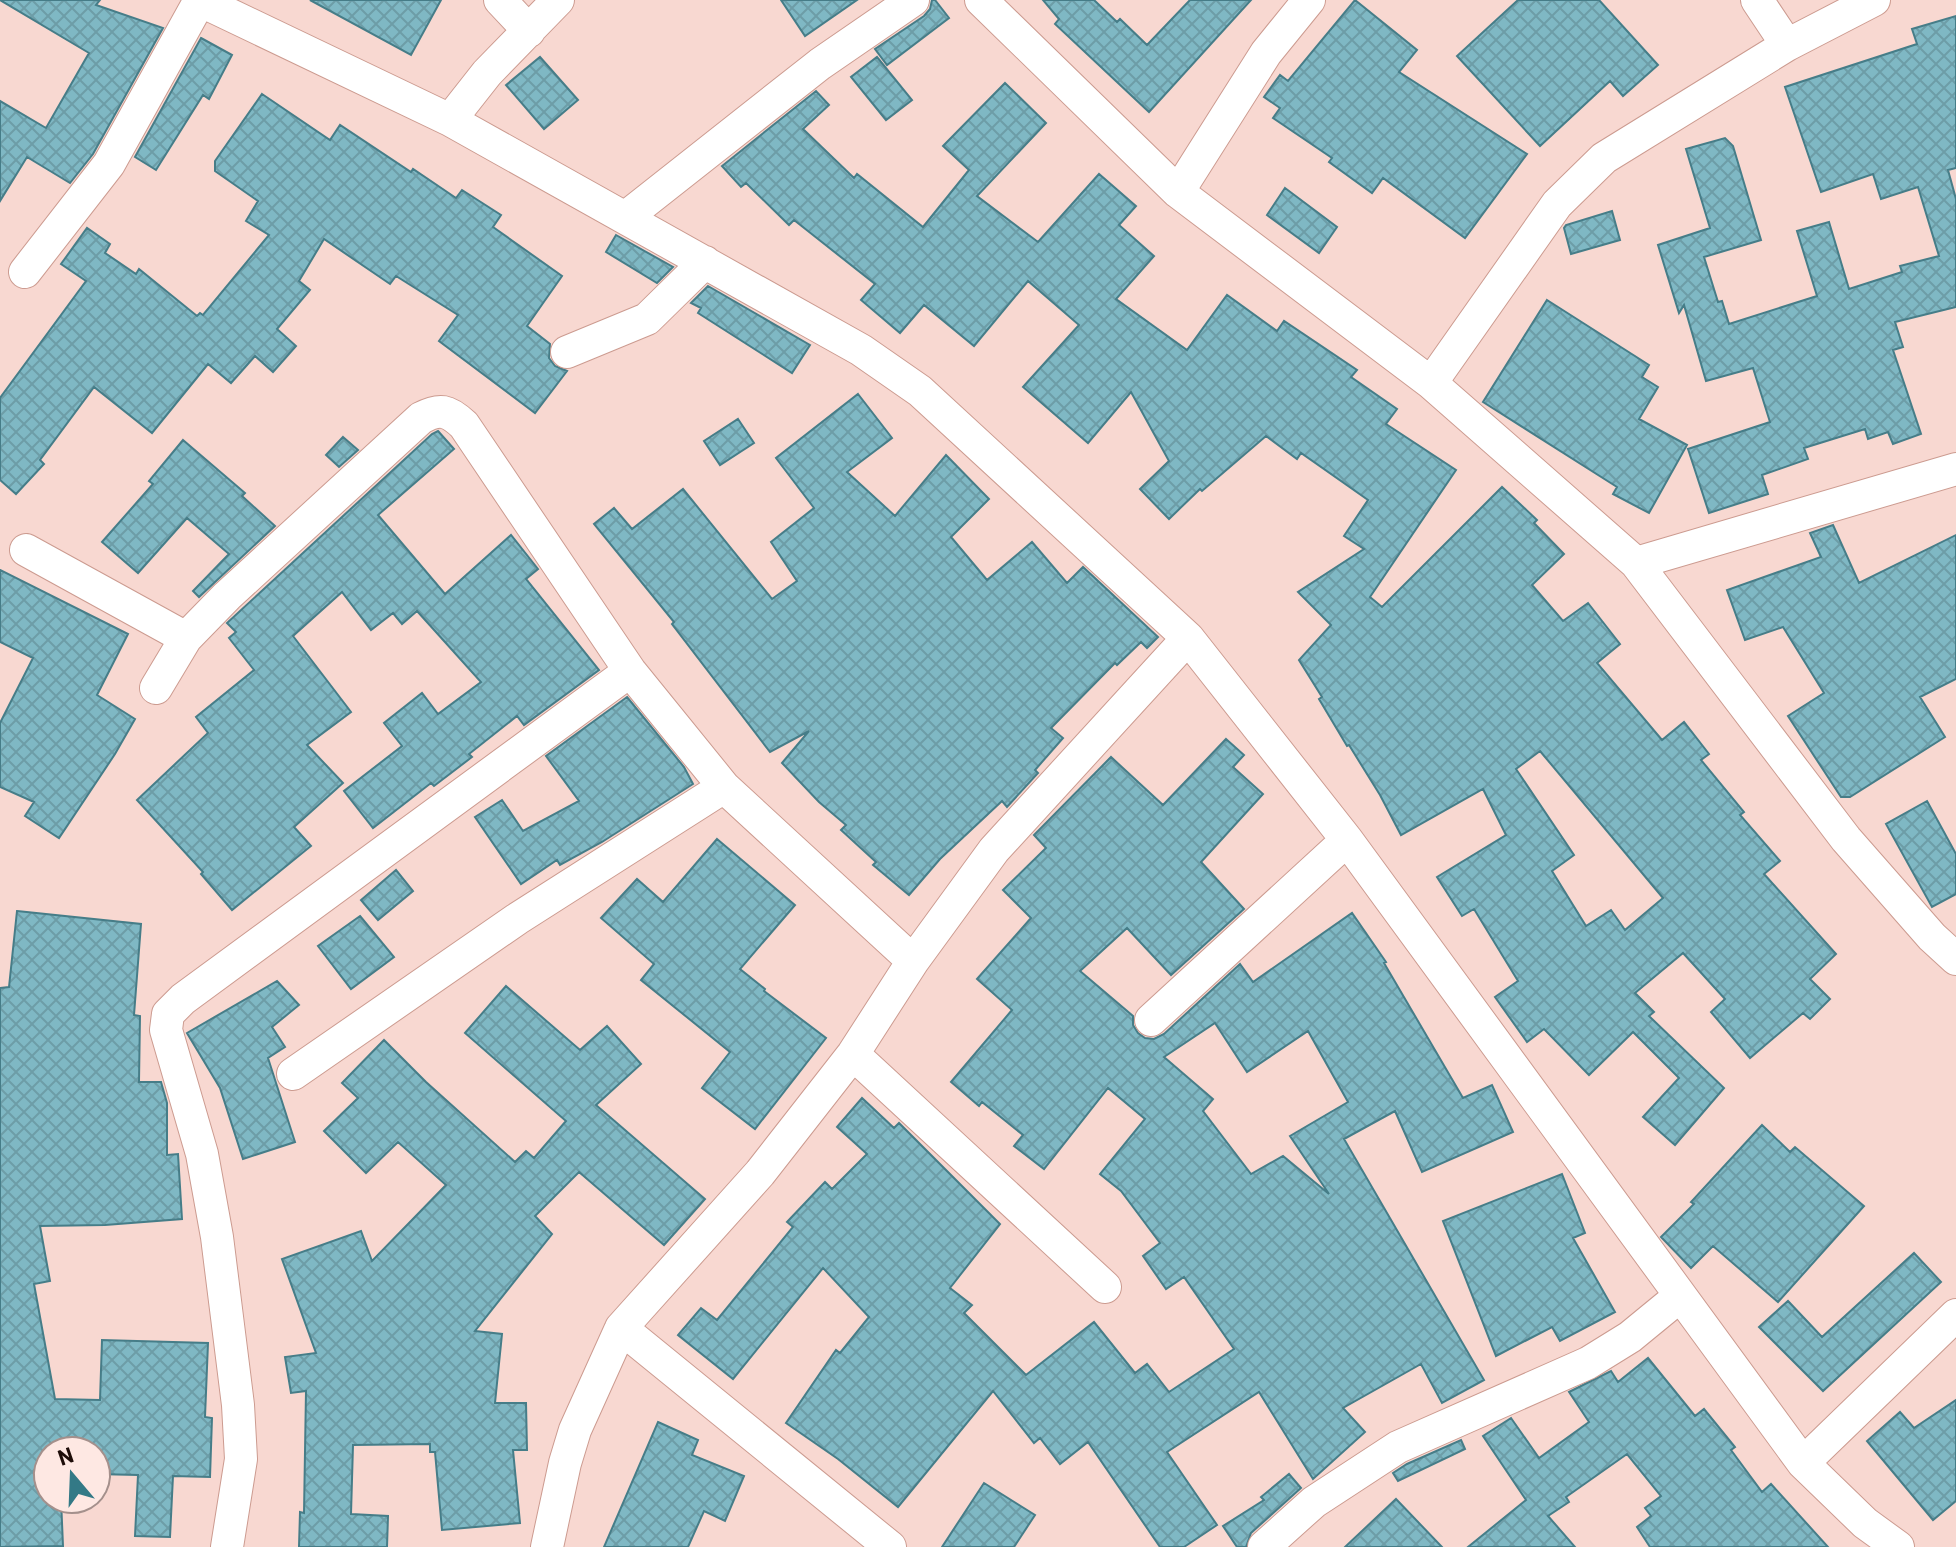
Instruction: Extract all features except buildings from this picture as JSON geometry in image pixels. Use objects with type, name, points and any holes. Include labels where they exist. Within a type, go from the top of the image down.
[{"type":"street","points":[[25,272],[109,164],[200,0],[450,120],[861,350],[920,391],[1188,638],[1347,840],[1803,1463],[1865,1523],[1898,1547]]},
{"type":"street","points":[[500,0],[529,31]]},
{"type":"street","points":[[450,120],[487,73],[558,0]]},
{"type":"street","points":[[626,217],[820,64],[913,0]]},
{"type":"street","points":[[981,0],[1178,192],[1431,383],[1636,563],[1846,839],[1944,931],[1956,959]]},
{"type":"street","points":[[1178,192],[1266,53],[1309,0]]},
{"type":"street","points":[[1757,0],[1787,45]]},
{"type":"street","points":[[1431,383],[1557,204],[1604,158],[1787,45],[1874,0]]},
{"type":"street","points":[[567,352],[647,319],[705,262]]},
{"type":"street","points":[[156,688],[186,638],[227,596],[421,418],[436,410],[451,413],[464,425],[630,671],[724,787],[913,961]]},
{"type":"street","points":[[1636,563],[1956,469]]},
{"type":"street","points":[[26,550],[186,638]]},
{"type":"street","points":[[547,1547],[575,1430],[621,1328],[760,1173],[853,1054],[913,961],[994,850],[1188,638]]},
{"type":"street","points":[[227,1547],[241,1459],[238,1405],[217,1237],[202,1154],[166,1030],[168,1014],[183,999],[630,671]]},
{"type":"street","points":[[293,1074],[517,919],[724,787]]},
{"type":"street","points":[[1151,1020],[1347,840]]},
{"type":"street","points":[[853,1054],[1105,1287]]},
{"type":"street","points":[[1264,1547],[1314,1502],[1398,1447],[1588,1363],[1630,1337],[1680,1296]]},
{"type":"street","points":[[1803,1463],[1956,1315]]},
{"type":"street","points":[[621,1328],[890,1547]]}]
